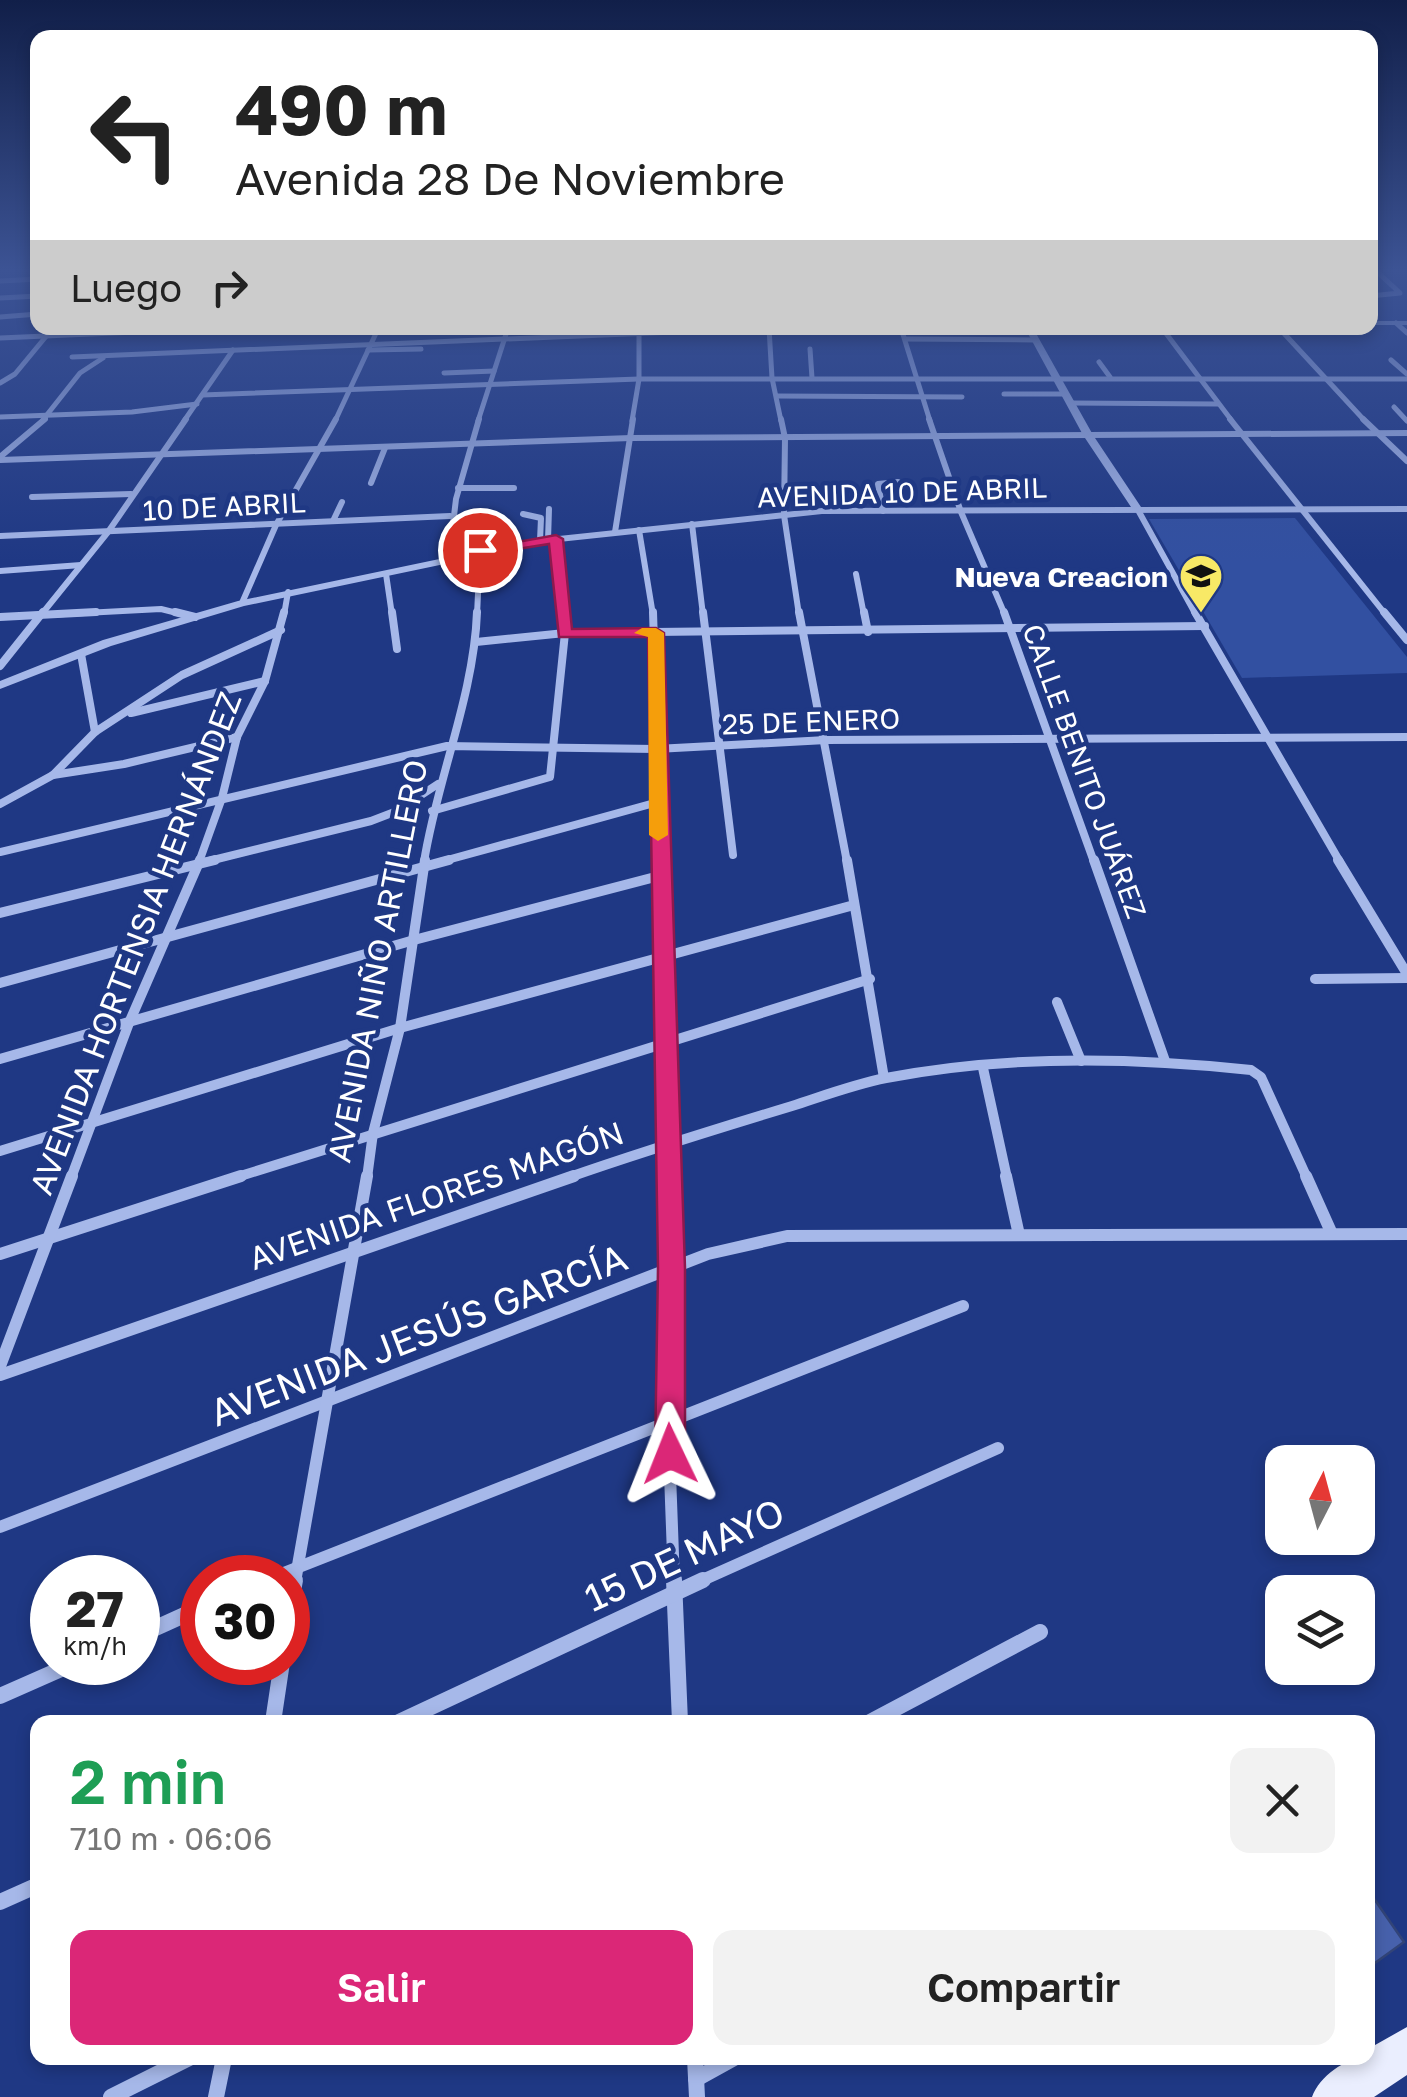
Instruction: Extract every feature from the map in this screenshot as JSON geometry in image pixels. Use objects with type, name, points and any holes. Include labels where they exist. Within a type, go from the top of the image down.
[{"type":"main road","points":[[1334,2097],[1407,2049]]},
{"type":"street","points":[[0,382],[23,366]]},
{"type":"street","points":[[0,458],[48,416],[89,366]]},
{"type":"street","points":[[0,666],[108,532],[223,366]]},
{"type":"street","points":[[242,603],[276,525],[361,366]]},
{"type":"street","points":[[448,558],[450,516],[496,366]]},
{"type":"street","points":[[614,532],[639,366]]},
{"type":"street","points":[[772,366],[785,438],[784,515],[802,634],[826,740],[884,1078]]},
{"type":"street","points":[[811,366],[812,378]]},
{"type":"street","name":"CALLE BENITO JUÁREZ","points":[[913,366],[961,512],[1012,630],[1165,1061]]},
{"type":"street","points":[[1049,366],[1138,510],[1266,740],[1407,976],[1315,978]]},
{"type":"street","points":[[1102,366],[1110,377]]},
{"type":"street","points":[[1190,366],[1299,510],[1407,640]]},
{"type":"street","points":[[1315,366],[1407,461]]},
{"type":"street","points":[[444,373],[494,371]]},
{"type":"street","points":[[202,396],[639,380],[1407,376]]},
{"type":"street","points":[[1004,394],[1218,404]]},
{"type":"street","points":[[777,396],[962,397]]},
{"type":"street","points":[[0,417],[197,404]]},
{"type":"street","points":[[1394,406],[1407,421]]},
{"type":"street","points":[[0,458],[160,456],[631,438],[1407,434]]},
{"type":"street","points":[[371,484],[385,448]]},
{"type":"street","points":[[883,512],[878,484],[898,482]]},
{"type":"street","points":[[458,488],[514,488]]},
{"type":"street","points":[[32,497],[132,494]]},
{"type":"street","points":[[333,520],[342,502]]},
{"type":"street","points":[[548,540],[549,508]]},
{"type":"street","name":"AVENIDA 10 DE ABRIL","points":[[0,685],[80,654],[242,603],[480,550],[548,540],[784,515],[1407,509]]},
{"type":"street","points":[[432,811],[547,780],[565,633],[541,518],[523,514]]},
{"type":"street","name":"10 DE ABRIL","points":[[0,536],[450,516]]},
{"type":"street","points":[[692,524],[732,855]]},
{"type":"street","points":[[639,530],[656,633],[671,1268],[668,1420],[678,1591],[680,1715]]},
{"type":"street","name":"AVENIDA NIÑO ARTILLERO","points":[[296,1555],[356,1252],[372,1132],[400,1028],[432,811],[476,642],[480,550]]},
{"type":"street","points":[[0,571],[81,565]]},
{"type":"street","points":[[386,574],[396,649]]},
{"type":"street","points":[[856,574],[868,632]]},
{"type":"street","name":"AVENIDA HORTENSIA HERNÁNDEZ","points":[[0,1366],[89,1123],[163,939],[200,860],[222,798],[236,737],[264,681],[281,630],[288,592]]},
{"type":"street","points":[[0,618],[161,608],[195,617]]},
{"type":"street","points":[[1392,621],[1407,621]]},
{"type":"street","points":[[476,642],[565,633],[802,634],[1204,626]]},
{"type":"street","points":[[53,775],[95,732],[120,715],[182,676],[281,630]]},
{"type":"street","points":[[80,654],[95,732]]},
{"type":"street","points":[[120,715],[264,681]]},
{"type":"street","points":[[0,804],[53,775],[236,737]]},
{"type":"street","name":"25 DE ENERO","points":[[0,852],[448,746],[656,749],[826,740],[1407,737]]},
{"type":"street","points":[[0,913],[200,860],[372,821],[396,811],[438,784]]},
{"type":"street","points":[[0,984],[658,802]]},
{"type":"street","points":[[0,1059],[414,940],[659,876]]},
{"type":"street","points":[[0,1152],[400,1028],[854,905]]},
{"type":"street","points":[[0,1254],[372,1132],[870,979]]},
{"type":"street","points":[[1058,1002],[1081,1061]]},
{"type":"street","name":"AVENIDA FLORES MAGÓN","points":[[0,1375],[668,1143],[884,1078],[1081,1061],[1165,1061],[1251,1070],[1261,1076],[1332,1234]]},
{"type":"street","points":[[983,1068],[1020,1235]]},
{"type":"street","name":"AVENIDA JESÚS GARCÍA","points":[[0,1527],[708,1254],[787,1236],[1407,1234]]},
{"type":"street","points":[[310,1561],[964,1306]]},
{"type":"street","name":"15 DE MAYO","points":[[414,1715],[998,1448]]},
{"type":"street","points":[[883,1715],[1040,1632]]},
{"type":"street","points":[[0,1696],[30,1683]]},
{"type":"street","points":[[275,1715],[279,1685]]},
{"type":"street","points":[[0,1902],[30,1889]]},
{"type":"street","points":[[111,2097],[175,2065]]},
{"type":"street","points":[[216,2097],[223,2065]]},
{"type":"street","points":[[697,2088],[725,2065]]},
{"type":"shaded area","points":[[1295,518],[1407,657],[1407,673],[1242,678],[1149,519]]},
{"type":"building","points":[[1375,1900],[1404,1942],[1375,1963]]},
{"type":"slow traffic","points":[[642,633],[656,633],[658,835]]},
{"type":"place","name":"Nueva Creacion","points":[[1201,614]]},
{"type":"route","points":[[480,550],[556,539],[565,633],[656,633],[671,1268],[670,1454]]}]
